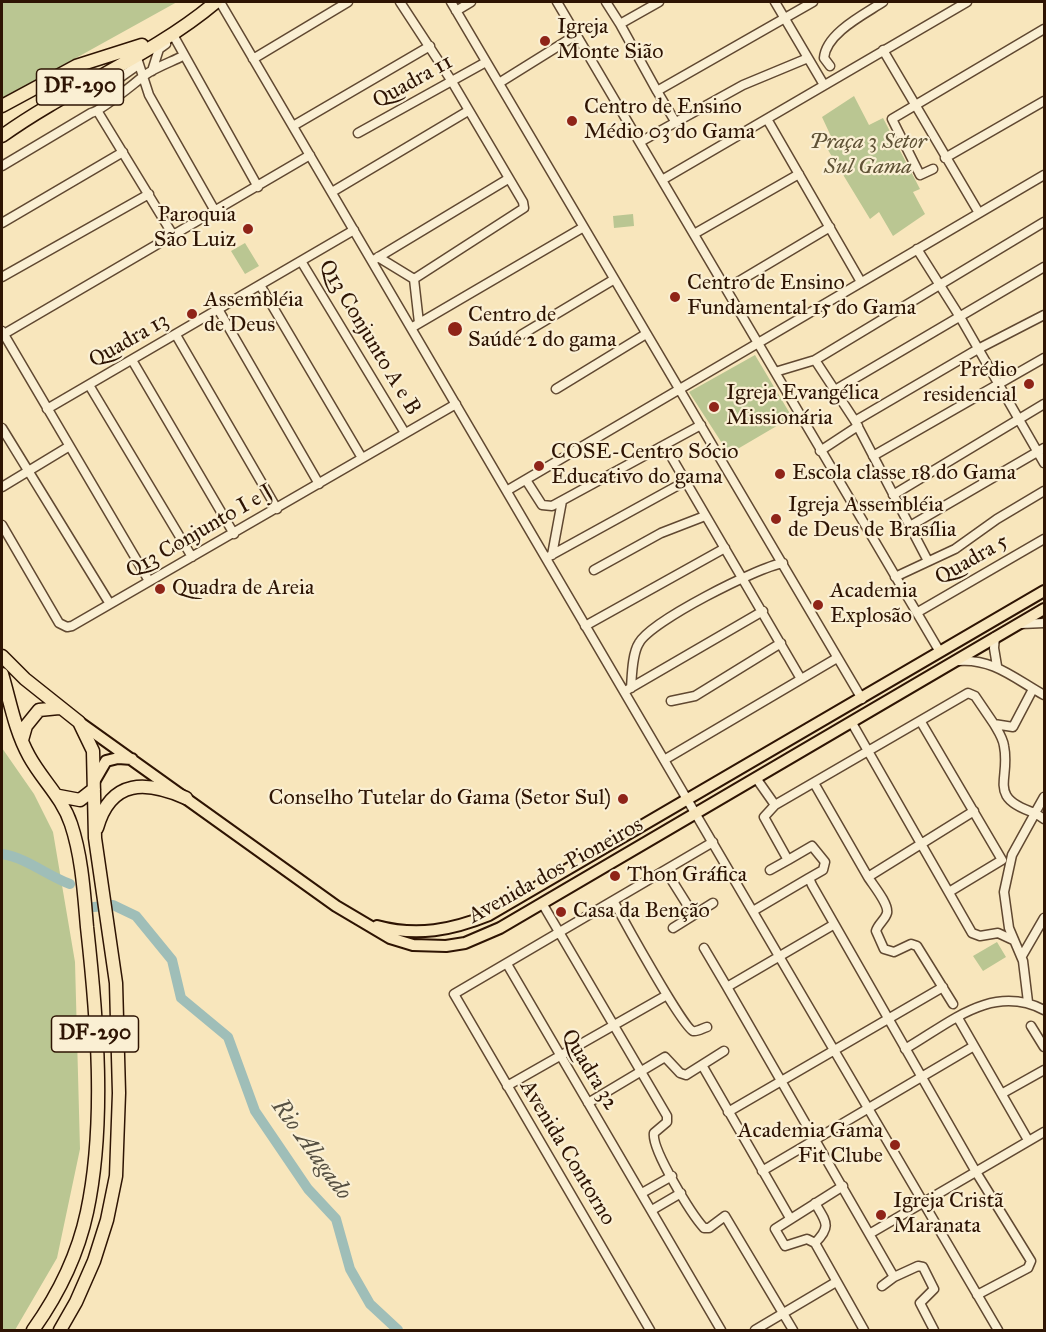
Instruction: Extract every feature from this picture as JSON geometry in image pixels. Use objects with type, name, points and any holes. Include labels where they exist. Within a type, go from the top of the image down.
[{"type":"highway","name":"DF-290","points":[[2,106],[76,66],[160,39],[173,37],[218,2]]},
{"type":"highway","name":"DF-290","points":[[2,136],[57,100],[137,60],[160,39]]},
{"type":"highway","points":[[47,80],[56,86],[57,100]]},
{"type":"highway","name":"DF-290","points":[[2,656],[59,708],[79,722],[93,751],[94,838],[108,923],[117,1005],[119,1093],[116,1176],[107,1220],[94,1261],[76,1302],[60,1330]]},
{"type":"highway","name":"DF-290","points":[[2,674],[21,740],[39,772],[59,796],[68,814],[78,848],[91,963],[96,1058],[95,1155],[87,1211],[71,1263],[33,1330]]},
{"type":"highway","points":[[21,740],[26,726],[39,710],[59,708]]},
{"type":"highway","points":[[59,796],[80,800],[94,784]]},
{"type":"highway","points":[[94,838],[105,808],[116,796],[128,788],[155,786],[186,798]]},
{"type":"main road","name":"Avenida dos Pioneiros","points":[[368,924],[397,930],[426,932],[459,927],[489,915],[781,747],[1044,591]]},
{"type":"main road","name":"Avenida dos Pioneiros","points":[[368,924],[390,938],[413,945],[446,946],[465,943],[500,928],[1044,609]]},
{"type":"main road","points":[[983,627],[980,638],[991,640]]},
{"type":"main road","points":[[79,722],[336,906],[368,924]]},
{"type":"main road","points":[[792,740],[794,756]]},
{"type":"main road","points":[[781,747],[794,756]]},
{"type":"main road","points":[[94,784],[106,761],[118,758],[132,759]]},
{"type":"main road","points":[[609,846],[611,857],[617,861]]},
{"type":"main road","points":[[459,927],[460,937],[465,943]]},
{"type":"street","points":[[218,2],[354,230],[375,259],[415,326],[456,404],[549,556],[585,626],[628,690],[664,759],[998,1330]]},
{"type":"street","points":[[253,59],[348,2]]},
{"type":"street","points":[[400,2],[451,80],[523,202],[524,208],[414,279]]},
{"type":"street","points":[[451,2],[582,228],[862,699]]},
{"type":"street","points":[[456,10],[471,2]]},
{"type":"street","points":[[557,2],[940,652]]},
{"type":"street","points":[[606,2],[676,123]]},
{"type":"street","points":[[620,24],[659,2]]},
{"type":"street","points":[[775,2],[824,85]]},
{"type":"street","points":[[657,91],[813,2]]},
{"type":"street","points":[[830,66],[824,58],[828,44],[854,20],[883,2]]},
{"type":"street","points":[[662,180],[967,2]]},
{"type":"street","points":[[933,168],[921,176],[892,119],[1044,29]]},
{"type":"street","points":[[499,83],[576,35]]},
{"type":"street","points":[[215,211],[149,95],[148,73],[159,49],[173,37],[258,187]]},
{"type":"street","points":[[293,126],[430,46]]},
{"type":"street","points":[[883,50],[979,213]]},
{"type":"street","points":[[2,166],[91,113],[98,112],[109,101],[148,73],[183,56]]},
{"type":"street","points":[[640,142],[737,89],[808,58]]},
{"type":"street","points":[[109,101],[111,84],[137,60],[148,73]]},
{"type":"street","name":"Quadra 11","points":[[358,133],[486,62]]},
{"type":"street","points":[[945,158],[1044,101]]},
{"type":"street","points":[[332,192],[468,111]]},
{"type":"street","points":[[98,112],[173,235]]},
{"type":"street","points":[[767,119],[861,282]]},
{"type":"street","points":[[2,223],[123,152]]},
{"type":"street","points":[[148,582],[3,333],[310,155]]},
{"type":"street","points":[[694,234],[799,174]]},
{"type":"street","points":[[508,490],[1044,174]]},
{"type":"street","points":[[375,259],[508,179]]},
{"type":"street","points":[[2,277],[148,194]]},
{"type":"street","points":[[775,372],[815,360],[1044,222]]},
{"type":"street","points":[[726,289],[830,227]]},
{"type":"street","points":[[415,326],[582,228]]},
{"type":"street","name":"Quadra 13","points":[[47,409],[354,230]]},
{"type":"street","points":[[916,249],[1041,450],[1044,463]]},
{"type":"street","points":[[375,259],[414,279]]},
{"type":"street","name":"Q13 Conjunto A e B","points":[[301,261],[405,433]]},
{"type":"street","points":[[835,390],[1044,267]]},
{"type":"street","points":[[414,279],[415,326]]},
{"type":"street","points":[[521,335],[613,280]]},
{"type":"street","points":[[260,285],[362,458]]},
{"type":"street","points":[[218,309],[319,484]]},
{"type":"street","points":[[820,451],[856,424],[978,349],[1044,315]]},
{"type":"street","points":[[556,389],[646,334]]},
{"type":"street","points":[[176,335],[277,509]]},
{"type":"street","points":[[873,456],[1044,358]]},
{"type":"street","points":[[132,360],[234,534]]},
{"type":"street","name":"Quadra 5","points":[[815,360],[856,424],[928,561]]},
{"type":"street","points":[[89,385],[192,557]]},
{"type":"street","name":"Q13 Conjunto I e J","points":[[2,525],[63,626],[72,626],[456,404]]},
{"type":"street","points":[[894,495],[1044,404]]},
{"type":"street","points":[[526,480],[542,505],[552,506],[701,425]]},
{"type":"street","points":[[2,428],[110,604]]},
{"type":"street","points":[[665,446],[801,679]]},
{"type":"street","points":[[2,487],[68,447]]},
{"type":"street","points":[[910,526],[1041,450]]},
{"type":"street","points":[[549,556],[686,481]]},
{"type":"street","points":[[895,577],[955,549],[997,519],[1044,491]]},
{"type":"street","points":[[549,556],[562,501]]},
{"type":"street","points":[[594,570],[661,533],[705,516]]},
{"type":"street","name":"Quadra 5","points":[[918,612],[1044,539]]},
{"type":"street","points":[[585,626],[725,548]]},
{"type":"street","points":[[628,690],[637,646],[645,634],[743,579],[771,565],[783,563]]},
{"type":"street","points":[[628,690],[763,611]]},
{"type":"street","points":[[1018,624],[1044,623]]},
{"type":"street","points":[[991,640],[998,666]]},
{"type":"street","points":[[671,701],[695,696],[781,644]]},
{"type":"street","points":[[664,759],[837,658]]},
{"type":"street","points":[[954,662],[978,661],[998,666],[1044,695]]},
{"type":"street","points":[[994,724],[1012,726],[1033,689]]},
{"type":"street","points":[[788,860],[764,817],[775,805],[868,754],[970,693],[975,696],[994,724],[1004,745],[1003,777],[1006,795],[1016,806],[1044,819]]},
{"type":"street","points":[[921,722],[1002,861]]},
{"type":"street","points":[[852,723],[972,933],[980,936],[998,933],[1013,940]]},
{"type":"street","points":[[756,778],[775,805]]},
{"type":"street","points":[[814,783],[887,909],[886,916],[879,923],[876,931],[884,949],[894,952],[911,944],[917,946],[953,1004]]},
{"type":"street","points":[[1028,1002],[1022,956],[1013,940],[1004,892],[1012,855],[1044,797]]},
{"type":"street","points":[[868,877],[974,811]]},
{"type":"street","points":[[507,964],[712,842]]},
{"type":"street","points":[[753,911],[809,878],[825,867],[825,862],[817,849],[810,847],[770,870]]},
{"type":"street","points":[[949,892],[1012,855]]},
{"type":"street","points":[[666,871],[693,915]]},
{"type":"street","points":[[809,878],[833,925],[976,1172],[1031,1261],[1028,1269],[977,1295]]},
{"type":"street","points":[[614,902],[667,995],[690,1029],[697,1031],[707,1027]]},
{"type":"street","points":[[542,903],[667,1116],[667,1122],[654,1133],[653,1138],[681,1193],[704,1228],[709,1228],[725,1216],[793,1330]]},
{"type":"street","points":[[673,928],[713,903]]},
{"type":"street","points":[[1022,956],[1044,918]]},
{"type":"street","points":[[727,987],[833,925]]},
{"type":"street","points":[[704,948],[871,1233],[894,1277]]},
{"type":"street","name":"Avenida Contorno","points":[[507,964],[454,994],[650,1330]]},
{"type":"street","name":"Quadra 32","points":[[507,964],[721,1330]]},
{"type":"street","points":[[728,1112],[943,987]]},
{"type":"street","points":[[507,1086],[667,995]]},
{"type":"street","points":[[905,1049],[983,1003],[1001,999],[1028,1002],[1044,1010]]},
{"type":"street","points":[[958,1018],[1028,1140]]},
{"type":"street","points":[[1031,1026],[1044,1047]]},
{"type":"street","points":[[762,1171],[870,1110],[974,1046]]},
{"type":"street","points":[[588,1103],[665,1057],[683,1074],[724,1051]]},
{"type":"street","points":[[702,1065],[790,1218]]},
{"type":"street","points":[[1003,1093],[1044,1070]]},
{"type":"street","points":[[871,1233],[1044,1132]]},
{"type":"street","points":[[642,1193],[672,1176]]},
{"type":"street","points":[[843,1186],[775,1228],[782,1243],[788,1246],[810,1239],[814,1243],[864,1330]]},
{"type":"street","points":[[652,1210],[681,1193]]},
{"type":"street","points":[[814,1243],[825,1232],[826,1224],[815,1203]]},
{"type":"street","points":[[882,1286],[894,1277],[918,1266],[923,1267],[934,1289],[920,1303],[934,1330]]},
{"type":"street","points":[[755,1330],[836,1282]]},
{"type":"green space","points":[[2,2],[177,2],[2,99]]},
{"type":"green space","name":"Praça 3 Setor Sul Gama","points":[[854,96],[869,125],[883,118],[920,189],[913,192],[925,214],[893,236],[879,212],[870,219],[828,150],[835,145],[822,117]]},
{"type":"green space","points":[[633,214],[634,226],[614,228],[613,216]]},
{"type":"green space","points":[[245,243],[259,266],[245,274],[231,251]]},
{"type":"green space","points":[[755,355],[792,417],[729,454],[689,392]]},
{"type":"green space","points":[[2,748],[34,794],[53,832],[75,962],[80,1149],[57,1258],[15,1330],[2,1330]]},
{"type":"green space","points":[[997,942],[1006,957],[983,971],[973,956]]},
{"type":"waterway","name":"Rio Alagado","points":[[2,854],[20,859],[70,884]]},
{"type":"waterway","name":"Rio Alagado","points":[[94,907],[113,905],[136,916],[172,960],[181,998],[228,1037],[255,1111],[308,1189],[336,1219],[350,1269],[370,1304],[398,1330]]},
{"type":"place","name":"Igreja Monte Sião","points":[[545,41]]},
{"type":"place","name":"Centro de Ensino Médio 03 do Gama","points":[[572,121]]},
{"type":"place","name":"Paroquia São Luiz","points":[[248,229]]},
{"type":"place","name":"Centro de Ensino Fundamental 15 do Gama","points":[[675,297]]},
{"type":"place","name":"Assembléia de Deus","points":[[192,314]]},
{"type":"place","name":"Centro de Saúde 2 do gama","points":[[455,329]]},
{"type":"place","name":"Prédio residencial","points":[[1029,384]]},
{"type":"place","name":"Igreja Evangélica Missionária","points":[[714,407]]},
{"type":"place","name":"COSE-Centro Sócio Educativo do gama","points":[[539,466]]},
{"type":"place","name":"Escola classe 18 do Gama","points":[[780,474]]},
{"type":"place","name":"Igreja Assembléia de Deus de Brasília","points":[[776,519]]},
{"type":"place","name":"Quadra de Areia","points":[[160,589]]},
{"type":"place","name":"Academia Explosão","points":[[818,605]]},
{"type":"place","name":"Conselho Tutelar do Gama (Setor Sul)","points":[[623,799]]},
{"type":"place","name":"Thon Gráfica","points":[[615,876]]},
{"type":"place","name":"Casa da Benção","points":[[561,912]]},
{"type":"place","name":"Academia Gama Fit Clube","points":[[895,1145]]},
{"type":"place","name":"Igreja Cristã Maranata","points":[[881,1215]]}]
